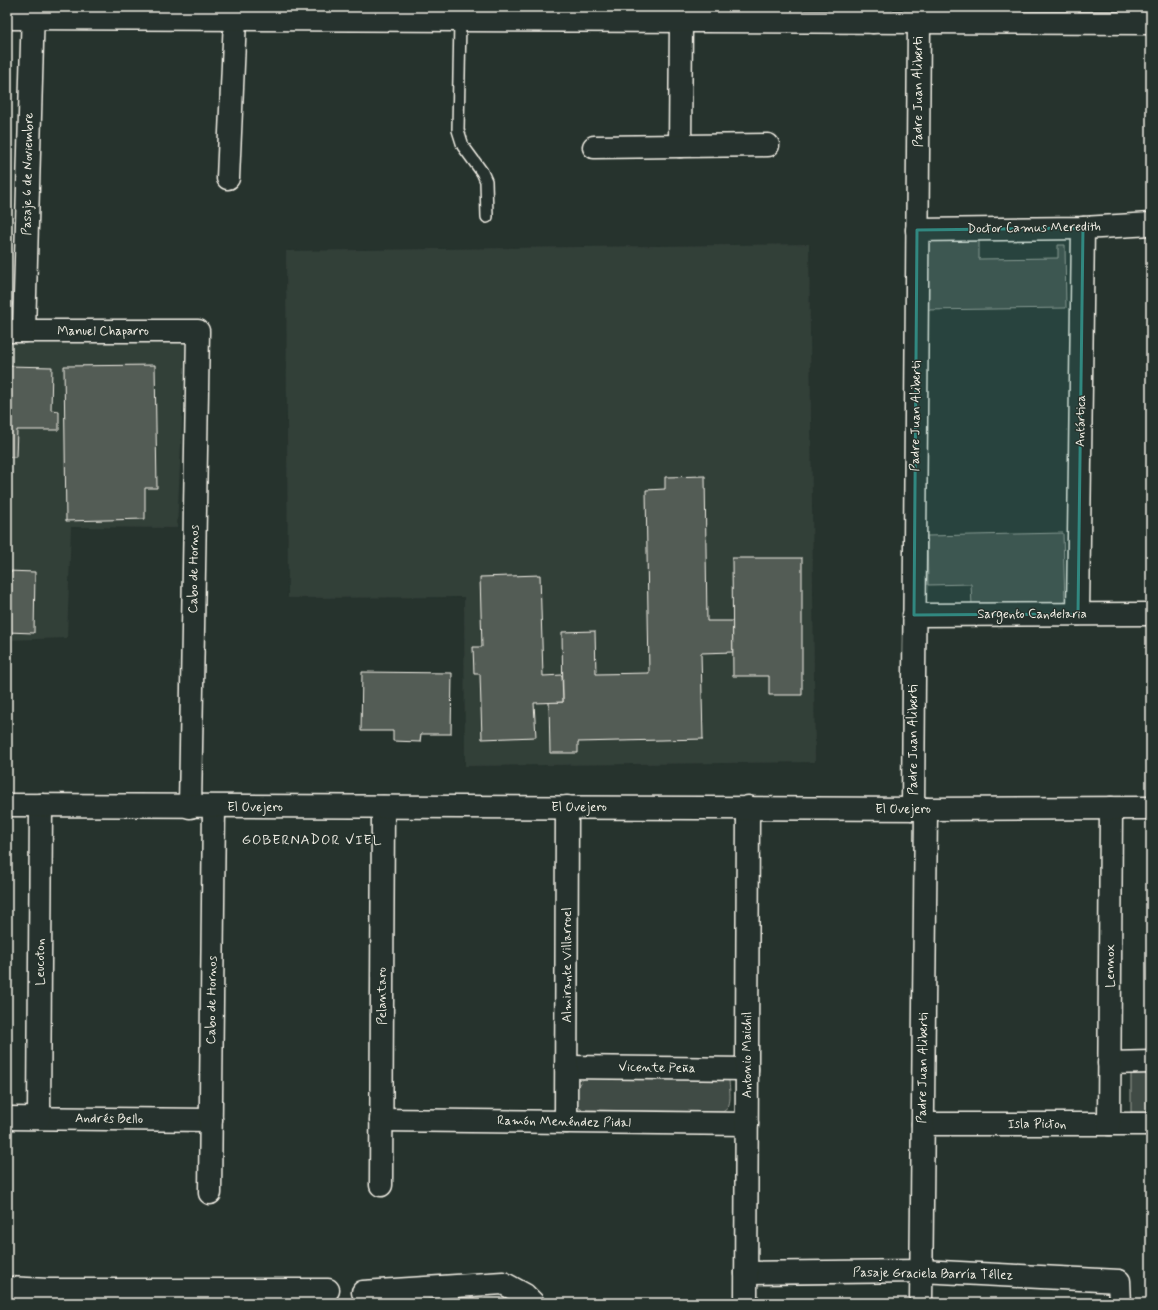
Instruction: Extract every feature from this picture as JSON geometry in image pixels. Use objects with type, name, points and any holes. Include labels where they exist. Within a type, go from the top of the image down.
[{"type":"street","points":[[7,18],[32,12],[199,13],[235,19],[460,20],[524,14],[681,21],[874,14],[919,22],[1151,23]]},
{"type":"street","name":"Pasaje 6 de Noviembre","points":[[16,331],[32,12]]},
{"type":"street","points":[[228,178],[235,19]]},
{"type":"street","points":[[680,146],[681,21]]},
{"type":"street","name":"Padre Juan Aliberti","points":[[919,22],[914,615],[919,809],[923,1124],[921,1303]]},
{"type":"street","points":[[594,147],[768,146]]},
{"type":"street","name":"Doctor Camus Meredith","points":[[918,230],[1083,228],[1151,224]]},
{"type":"street","name":"Antártica","points":[[1078,614],[1083,228]]},
{"type":"street","name":"Manuel Chaparro","points":[[16,331],[198,331]]},
{"type":"street","name":"Cabo de Hornos","points":[[190,807],[198,331]]},
{"type":"street","name":"Sargento Candelaria","points":[[914,615],[1151,614]]},
{"type":"street","name":"El Ovejero","points":[[7,805],[190,807],[748,807],[919,809],[1151,808]]},
{"type":"street","name":"Leucoton","points":[[40,1118],[41,805]]},
{"type":"street","name":"Cabo de Hornos","points":[[210,1193],[214,807]]},
{"type":"street","name":"Pelantaro","points":[[380,1185],[383,807]]},
{"type":"street","name":"Almirante Villarroel","points":[[566,1122],[567,807]]},
{"type":"street","name":"Antonio Maichil","points":[[746,1303],[748,807]]},
{"type":"street","name":"Lennox","points":[[1109,1124],[1111,808]]},
{"type":"street","points":[[1109,1063],[1151,1062]]},
{"type":"street","name":"Vicente Peña","points":[[567,1067],[747,1069]]},
{"type":"street","name":"Andrés Bello","points":[[7,1118],[211,1120]]},
{"type":"street","name":"Ramón Menéndez Pidal","points":[[381,1120],[747,1124]]},
{"type":"street","name":"Isla Picton","points":[[923,1124],[1151,1124]]},
{"type":"street","name":"Pasaje Graciela Barría Téllez","points":[[746,1273],[921,1271],[1120,1281],[1120,1303]]},
{"type":"street","points":[[363,1292],[503,1283],[525,1295],[533,1303]]},
{"type":"street","points":[[17,1293],[48,1290],[328,1290]]},
{"type":"lane","points":[[460,20],[458,130],[463,146],[482,172],[486,181],[487,217]]},
{"type":"highlighted area","points":[[1083,228],[1078,614],[914,615],[917,230]]},
{"type":"shaded area","points":[[979,236],[979,259],[1058,258],[1058,245],[1065,245],[1066,308],[924,310],[924,237]]},
{"type":"shaded area","points":[[809,244],[815,762],[465,766],[464,597],[288,598],[286,251]]},
{"type":"shaded area","points":[[186,339],[177,528],[71,527],[67,638],[7,640],[7,341]]},
{"type":"shaded area","points":[[1063,533],[1065,605],[972,606],[971,584],[928,585],[927,536]]},
{"type":"shaded area","points":[[1131,1072],[1151,1072],[1151,1112],[1131,1112]]},
{"type":"shaded area","points":[[587,1077],[729,1079],[729,1102],[726,1110],[722,1112],[583,1110],[579,1108],[577,1104],[576,1091],[583,1079]]},
{"type":"building","points":[[155,365],[157,488],[145,488],[145,519],[66,521],[64,366]]},
{"type":"building","points":[[7,366],[52,367],[51,410],[59,411],[59,430],[17,430],[16,457],[7,457]]},
{"type":"building","points":[[705,476],[707,621],[733,621],[733,652],[701,653],[703,739],[578,742],[578,753],[550,753],[549,702],[563,702],[562,632],[595,631],[596,674],[649,673],[646,490],[665,489],[665,477]]},
{"type":"building","points":[[732,558],[802,558],[802,695],[769,695],[769,676],[733,676]]},
{"type":"building","points":[[7,571],[35,572],[34,633],[7,632]]},
{"type":"building","points":[[540,575],[543,676],[562,675],[563,702],[534,703],[536,737],[482,739],[480,674],[474,674],[473,647],[482,647],[480,577]]},
{"type":"building","points":[[362,672],[452,673],[451,734],[421,734],[420,742],[393,741],[393,731],[361,731]]},
{"type":"district","name":"GOBERNADOR VIEL","points":[[312,840]]}]
